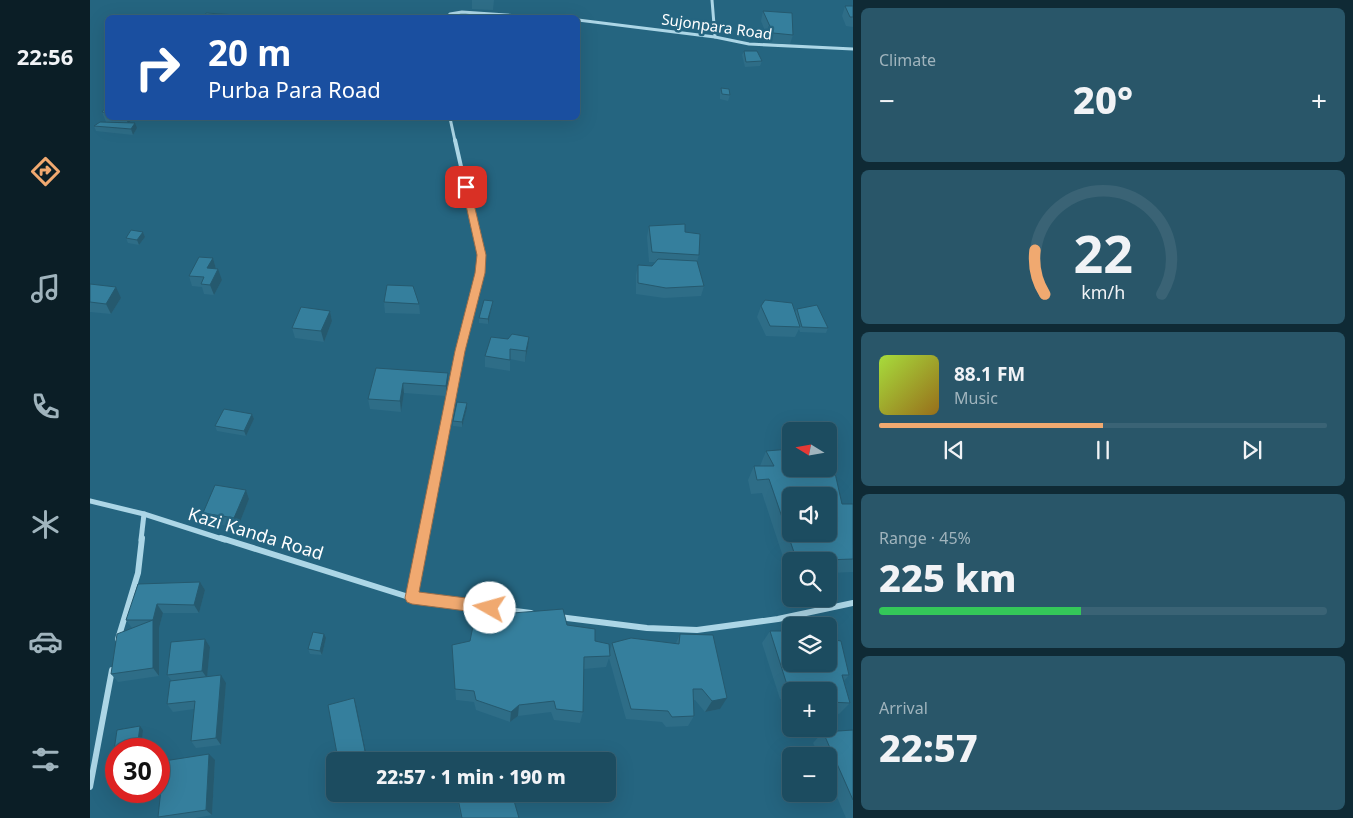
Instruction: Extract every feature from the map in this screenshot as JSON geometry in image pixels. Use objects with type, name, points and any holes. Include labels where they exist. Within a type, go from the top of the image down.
[{"type":"street","points":[[712,0],[716,37]]},
{"type":"street","points":[[449,15],[462,12],[506,15]]},
{"type":"street","name":"Sujonpara Road","points":[[580,20],[716,37],[749,44],[853,49]]},
{"type":"street","points":[[412,598],[460,351],[480,273],[481,255],[450,120]]},
{"type":"street","name":"Kazi Kanda Road","points":[[90,501],[144,514],[412,598],[539,614]]},
{"type":"street","points":[[117,644],[120,625],[138,573],[144,514]]},
{"type":"street","points":[[549,615],[647,628],[697,630],[778,619],[853,603]]},
{"type":"street","points":[[90,787],[114,662]]},
{"type":"building","points":[[845,6],[853,6],[853,17],[850,17]]},
{"type":"building","points":[[763,11],[792,13],[793,35],[773,33]]},
{"type":"building","points":[[206,13],[237,15],[205,15]]},
{"type":"building","points":[[744,51],[757,51],[762,61],[746,62]]},
{"type":"building","points":[[721,88],[729,89],[730,95],[722,94]]},
{"type":"building","points":[[100,122],[135,123],[131,129],[94,126]]},
{"type":"building","points":[[685,224],[685,232],[700,234],[699,255],[652,252],[649,226]]},
{"type":"building","points":[[131,230],[143,232],[137,240],[126,238]]},
{"type":"building","points":[[199,257],[213,258],[207,268],[218,269],[210,285],[201,284],[204,277],[189,276]]},
{"type":"building","points":[[658,259],[697,261],[704,286],[666,288],[638,283],[638,265],[652,266]]},
{"type":"building","points":[[90,284],[116,287],[106,304],[90,302]]},
{"type":"building","points":[[387,285],[413,286],[419,304],[384,302]]},
{"type":"building","points":[[484,300],[493,301],[488,319],[479,318]]},
{"type":"building","points":[[765,300],[792,303],[800,327],[770,326],[761,306]]},
{"type":"building","points":[[817,305],[828,328],[802,327],[797,309]]},
{"type":"building","points":[[301,307],[330,311],[321,331],[292,328]]},
{"type":"building","points":[[512,334],[529,337],[526,351],[510,349],[510,360],[485,356],[491,337],[508,339]]},
{"type":"building","points":[[376,368],[448,373],[446,386],[403,383],[400,401],[368,399]]},
{"type":"building","points":[[457,402],[467,403],[462,422],[453,421]]},
{"type":"building","points":[[224,409],[252,414],[244,431],[215,426]]},
{"type":"building","points":[[782,450],[782,478],[836,478],[842,504],[853,504],[853,559],[837,560],[837,552],[794,552],[791,542],[837,542],[837,487],[782,487],[782,517],[769,479],[757,480],[754,466],[774,466],[766,451]]},
{"type":"building","points":[[215,485],[246,490],[234,518],[203,513]]},
{"type":"building","points":[[200,582],[194,605],[157,604],[153,620],[126,620],[138,584]]},
{"type":"building","points":[[563,609],[567,625],[595,629],[595,641],[609,644],[610,656],[584,657],[583,712],[556,709],[554,701],[519,705],[511,712],[476,700],[474,691],[455,689],[452,645],[470,641],[475,616]]},
{"type":"building","points":[[153,620],[153,668],[111,674],[117,634]]},
{"type":"building","points":[[770,631],[782,631],[782,669]]},
{"type":"building","points":[[313,632],[324,634],[320,651],[308,649]]},
{"type":"building","points":[[680,634],[713,635],[727,698],[712,701],[702,689],[693,689],[694,716],[672,717],[668,711],[631,709],[612,643],[631,638],[679,644]]},
{"type":"building","points":[[205,639],[202,671],[167,675],[171,642]]},
{"type":"building","points":[[837,640],[841,641],[849,675],[842,675],[850,703],[837,702],[837,682],[786,682],[783,672],[837,672]]},
{"type":"building","points":[[221,675],[216,738],[191,741],[195,701],[167,704],[170,681]]},
{"type":"building","points":[[354,698],[365,751],[337,752],[328,705]]},
{"type":"building","points":[[140,726],[138,738],[116,738],[117,730]]},
{"type":"building","points":[[853,730],[853,800],[837,764],[837,747],[830,747],[825,737],[837,737],[837,731]]},
{"type":"building","points":[[209,754],[206,810],[158,817],[160,803],[170,803],[170,760]]},
{"type":"building","points":[[459,802],[514,802],[519,818],[462,818]]},
{"type":"route","points":[[466,187],[481,255],[480,273],[460,351],[412,598],[490,608]]}]
